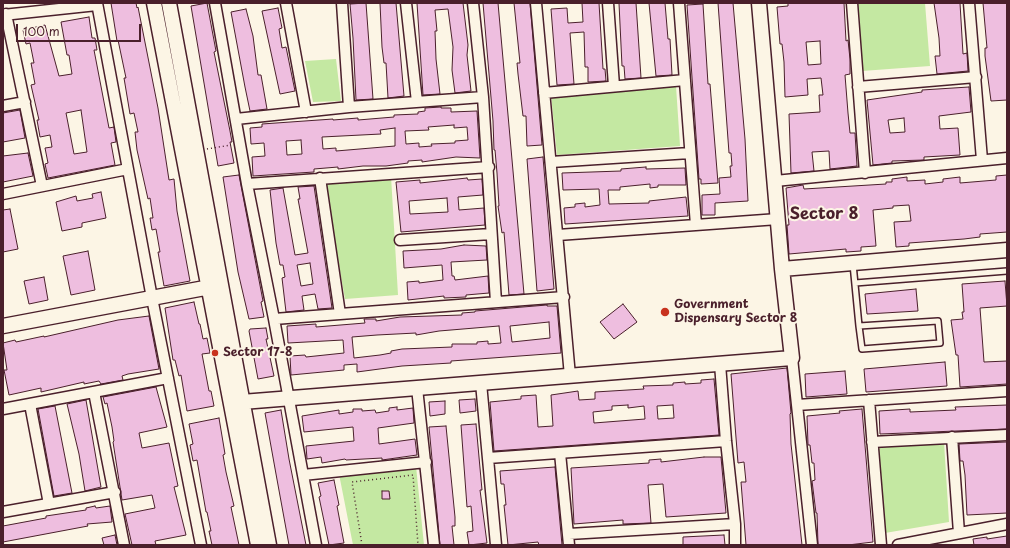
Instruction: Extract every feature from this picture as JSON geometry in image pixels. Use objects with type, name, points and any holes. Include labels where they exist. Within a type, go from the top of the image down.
[{"type":"street","points":[[154,3],[210,287],[258,545]]},
{"type":"street","points":[[169,3],[269,545]]},
{"type":"street","points":[[215,3],[247,184],[316,545]]},
{"type":"street","points":[[286,3],[306,112]]},
{"type":"street","points":[[342,3],[349,107]]},
{"type":"street","points":[[406,3],[417,102]]},
{"type":"street","points":[[473,3],[489,167],[491,234],[496,302]]},
{"type":"street","points":[[536,3],[570,376]]},
{"type":"street","points":[[608,3],[614,86]]},
{"type":"street","points":[[679,3],[696,225]]},
{"type":"street","points":[[759,3],[782,269],[812,545]]},
{"type":"street","points":[[852,3],[865,173]]},
{"type":"street","points":[[969,3],[982,160]]},
{"type":"street","points":[[42,186],[25,102],[4,15],[97,4],[152,298],[201,545]]},
{"type":"street","points":[[858,87],[976,77]]},
{"type":"street","points":[[544,93],[684,80]]},
{"type":"street","points":[[236,119],[349,107],[483,97]]},
{"type":"street","points":[[3,106],[25,102]]},
{"type":"street","points":[[551,162],[690,153]]},
{"type":"street","points":[[775,181],[1007,158]]},
{"type":"street","points":[[247,184],[489,167]]},
{"type":"street","points":[[3,194],[128,170]]},
{"type":"street","points":[[320,178],[340,314]]},
{"type":"street","points":[[558,235],[778,219]]},
{"type":"street","points":[[400,240],[491,234]]},
{"type":"street","points":[[782,269],[1007,250]]},
{"type":"street","points":[[3,326],[210,287]]},
{"type":"street","points":[[274,319],[564,297]]},
{"type":"street","points":[[242,402],[792,358]]},
{"type":"street","points":[[720,364],[736,545]]},
{"type":"street","points":[[3,409],[168,378]]},
{"type":"street","points":[[481,383],[496,545]]},
{"type":"street","points":[[418,388],[434,545]]},
{"type":"street","points":[[797,405],[1007,391]]},
{"type":"street","points":[[94,392],[115,492],[124,545]]},
{"type":"street","points":[[869,400],[881,545]]},
{"type":"street","points":[[30,404],[49,504]]},
{"type":"street","points":[[872,442],[952,436],[1007,435]]},
{"type":"street","points":[[952,436],[959,533]]},
{"type":"street","points":[[488,458],[726,441]]},
{"type":"street","points":[[560,452],[570,545]]},
{"type":"street","points":[[303,475],[426,462]]},
{"type":"street","points":[[3,512],[115,492]]},
{"type":"street","points":[[569,534],[735,524]]},
{"type":"street","points":[[898,545],[1007,524]]},
{"type":"lane","points":[[853,263],[859,326],[862,349],[940,343],[938,320],[859,326]]},
{"type":"lane","points":[[855,283],[1007,270]]},
{"type":"path","points":[[206,149],[240,143]]},
{"type":"path","points":[[362,545],[352,482],[413,475],[418,545]]},
{"type":"green space","points":[[857,3],[925,3],[930,66],[862,71]]},
{"type":"green space","points":[[336,59],[341,101],[313,102],[305,61]]},
{"type":"green space","points":[[676,86],[680,146],[557,155],[551,95]]},
{"type":"green space","points":[[391,176],[398,295],[345,299],[324,181]]},
{"type":"green space","points":[[944,442],[949,522],[885,533],[878,447]]},
{"type":"green space","points":[[416,466],[424,545],[353,545],[339,474]]},
{"type":"building","points":[[111,3],[136,3],[137,8],[138,7],[158,108],[169,180],[174,179],[177,211],[190,281],[164,286],[158,252],[160,252],[156,229],[152,230],[150,218],[153,218],[150,198],[148,199],[137,150],[135,132],[138,132],[134,113],[130,114],[124,78],[126,78],[118,40],[117,41]]},
{"type":"building","points":[[207,3],[216,51],[214,52],[232,142],[230,142],[234,163],[218,166],[191,6]]},
{"type":"building","points":[[366,3],[373,99],[356,100],[350,4]]},
{"type":"building","points":[[380,3],[396,3],[404,96],[388,98],[386,63],[384,63],[382,47]]},
{"type":"building","points":[[417,3],[463,3],[471,91],[455,93],[452,70],[453,47],[448,9],[435,10],[437,31],[435,31],[436,59],[440,94],[423,95]]},
{"type":"building","points":[[483,3],[498,3],[524,294],[509,295],[504,232],[502,233],[498,206],[497,173]]},
{"type":"building","points":[[514,3],[530,3],[542,145],[527,146],[526,116],[523,116],[517,63],[520,63]]},
{"type":"building","points":[[582,3],[599,3],[603,69],[605,69],[606,81],[588,82],[588,67],[585,67],[584,32],[570,33],[574,84],[557,85],[551,9],[567,8],[568,23],[583,22]]},
{"type":"building","points":[[619,3],[636,3],[641,78],[625,79],[624,66],[622,66]]},
{"type":"building","points":[[649,3],[665,3],[668,39],[670,39],[672,75],[656,76]]},
{"type":"building","points":[[718,3],[733,3],[745,139],[748,201],[715,203],[715,215],[702,215],[702,195],[720,194],[719,178],[731,177],[730,166],[732,166],[731,153],[729,153]]},
{"type":"building","points":[[788,3],[844,3],[846,41],[848,40],[850,59],[850,74],[845,75],[848,113],[850,133],[855,133],[857,166],[830,169],[829,151],[812,152],[814,171],[791,173],[789,114],[820,112],[819,95],[823,95],[821,78],[807,79],[808,95],[785,97],[784,62],[782,44],[780,44],[777,7],[788,6]],"holes":[[[820,41],[821,64],[808,65],[806,42]]]},
{"type":"building","points":[[934,3],[960,3],[963,54],[967,53],[968,71],[937,74],[935,56],[940,56]]},
{"type":"building","points":[[983,3],[1007,3],[1007,100],[991,101],[985,56],[985,48],[987,48]]},
{"type":"building","points":[[703,4],[708,84],[710,84],[718,183],[701,184],[701,179],[699,179],[687,5]]},
{"type":"building","points":[[278,8],[282,28],[279,29],[282,48],[286,47],[295,91],[280,94],[262,11]]},
{"type":"building","points":[[246,9],[253,36],[258,75],[261,75],[267,109],[250,111],[231,12]]},
{"type":"building","points":[[89,17],[92,38],[95,38],[97,50],[94,50],[109,128],[114,127],[116,142],[111,143],[115,165],[48,178],[45,164],[48,163],[45,148],[52,147],[50,135],[40,137],[37,120],[39,120],[31,85],[35,84],[31,63],[34,63],[30,43],[26,44],[23,30],[45,25],[59,76],[72,74],[61,22]],"holes":[[[81,110],[87,152],[74,154],[66,113]]]},
{"type":"building","points":[[969,87],[971,112],[939,116],[940,129],[958,128],[960,155],[924,157],[924,160],[892,161],[892,163],[873,165],[867,100],[922,92],[922,90]],"holes":[[[904,118],[905,132],[890,133],[888,120]]]},
{"type":"building","points":[[425,108],[451,108],[451,112],[477,111],[480,158],[456,157],[422,162],[422,160],[408,161],[408,163],[386,166],[363,166],[338,169],[338,167],[314,169],[314,172],[253,176],[252,157],[265,156],[264,143],[251,144],[250,128],[262,127],[262,124],[333,119],[358,118],[358,120],[394,117],[394,115],[418,114],[418,112],[425,111]],"holes":[[[454,125],[454,128],[467,127],[468,140],[455,141],[455,143],[431,144],[432,146],[419,147],[419,143],[406,144],[405,131],[429,130],[428,127]],[[395,128],[395,146],[336,151],[336,148],[323,149],[322,137],[381,134],[380,130]],[[301,140],[302,154],[287,155],[286,141]]]},
{"type":"building","points":[[20,110],[25,138],[3,142],[3,113]]},
{"type":"building","points":[[28,153],[33,176],[3,182],[3,156]]},
{"type":"building","points":[[543,157],[554,289],[537,291],[527,159]]},
{"type":"building","points":[[646,167],[646,169],[685,168],[686,185],[658,185],[658,187],[650,188],[650,184],[620,187],[620,190],[608,190],[609,204],[649,203],[649,201],[686,197],[688,216],[565,224],[564,208],[575,207],[575,204],[585,203],[585,207],[600,205],[599,189],[563,190],[562,173],[621,171],[621,169]]},
{"type":"building","points":[[239,175],[263,301],[261,302],[264,317],[249,319],[238,272],[223,177]]},
{"type":"building","points":[[1007,175],[1007,232],[980,234],[980,237],[964,239],[909,243],[909,246],[896,247],[894,222],[911,221],[909,205],[893,206],[893,208],[873,210],[876,246],[861,247],[861,251],[846,252],[846,249],[789,254],[787,225],[789,225],[786,188],[803,185],[804,189],[886,184],[886,182],[892,182],[892,179],[907,177],[907,181],[925,180],[925,184],[943,182],[943,179],[960,177],[960,183],[996,180],[996,176]]},
{"type":"building","points":[[467,178],[468,180],[482,179],[483,195],[458,197],[459,210],[484,208],[485,225],[401,232],[396,182],[420,180],[420,183]],"holes":[[[447,198],[448,212],[410,214],[409,201]]]},
{"type":"building","points":[[314,186],[332,308],[318,309],[315,294],[302,296],[304,310],[286,312],[282,278],[285,277],[283,265],[280,265],[276,243],[270,190],[283,188],[295,255],[308,253],[298,199],[300,199],[298,187]],"holes":[[[310,263],[313,284],[301,286],[297,265]]]},
{"type":"building","points":[[101,192],[106,218],[82,223],[82,227],[62,231],[56,202],[76,196],[77,201],[93,198],[92,194]]},
{"type":"building","points":[[10,209],[18,249],[3,252],[3,210]]},
{"type":"building","points":[[464,245],[486,246],[487,260],[451,262],[452,276],[454,276],[455,280],[488,276],[489,293],[466,295],[466,297],[444,298],[444,296],[408,300],[407,282],[419,281],[419,283],[443,280],[442,265],[404,268],[403,251],[441,249]]},
{"type":"building","points":[[88,251],[95,290],[71,295],[63,256]]},
{"type":"building","points":[[44,277],[48,300],[29,304],[24,281]]},
{"type":"building","points":[[1005,281],[1007,306],[980,308],[984,362],[1007,361],[1007,384],[960,387],[958,355],[956,355],[951,320],[963,319],[962,284]]},
{"type":"building","points":[[916,289],[918,311],[867,314],[865,294]]},
{"type":"building","points":[[194,302],[203,339],[207,338],[210,353],[202,354],[209,391],[211,391],[214,406],[187,411],[181,375],[179,376],[175,360],[173,360],[165,308]]},
{"type":"building","points":[[623,304],[637,322],[614,339],[600,322]]},
{"type":"building","points":[[547,305],[557,306],[561,353],[451,361],[451,363],[402,366],[357,372],[357,364],[344,365],[344,370],[291,375],[290,356],[305,355],[306,357],[344,353],[343,340],[288,343],[287,326],[316,324],[316,327],[365,323],[364,319],[376,319],[376,321],[400,317],[462,315],[462,313]],"holes":[[[549,322],[550,338],[512,342],[510,326]],[[499,326],[501,343],[488,344],[488,341],[477,342],[477,344],[452,344],[452,347],[402,349],[391,351],[391,353],[354,358],[352,337],[416,333],[416,335],[439,331]]]},
{"type":"building","points":[[149,316],[159,369],[128,374],[122,376],[123,380],[101,384],[99,381],[84,384],[84,382],[41,392],[41,388],[9,395],[4,370],[7,370],[3,343],[15,340],[16,342],[44,337],[118,320]]},
{"type":"building","points":[[266,328],[268,339],[266,339],[274,376],[258,379],[249,331],[250,329]]},
{"type":"building","points":[[945,362],[947,386],[866,392],[864,369]]},
{"type":"building","points":[[787,368],[791,413],[791,444],[802,545],[746,545],[741,482],[746,482],[744,462],[738,463],[731,374]]},
{"type":"building","points":[[845,371],[847,394],[806,397],[805,374]]},
{"type":"building","points":[[714,379],[719,435],[494,451],[490,402],[521,399],[521,396],[536,395],[538,427],[553,426],[551,395],[578,391],[579,400],[595,399],[595,392],[644,389],[643,386],[673,385],[673,383],[701,383],[701,380]],"holes":[[[628,405],[628,408],[644,406],[645,419],[594,423],[593,412],[612,410],[612,406]],[[673,405],[674,418],[658,419],[657,406]]]},
{"type":"building","points":[[156,387],[167,427],[139,433],[142,448],[169,443],[178,486],[174,487],[186,535],[155,541],[156,545],[132,545],[125,514],[155,508],[152,495],[122,500],[112,427],[107,403],[105,404],[103,397]]},
{"type":"building","points":[[475,399],[476,411],[460,413],[459,400]]},
{"type":"building","points":[[86,400],[101,487],[85,491],[79,454],[67,404]]},
{"type":"building","points":[[445,401],[445,414],[430,416],[429,402]]},
{"type":"building","points":[[1007,405],[1007,429],[880,434],[879,411],[910,409],[910,412],[956,410],[955,407]]},
{"type":"building","points":[[55,406],[72,493],[54,496],[38,409]]},
{"type":"building","points":[[397,407],[397,410],[413,408],[414,423],[378,428],[379,444],[415,439],[417,455],[382,460],[382,458],[345,459],[322,463],[321,457],[307,459],[306,446],[354,441],[353,427],[304,432],[302,416],[339,410],[339,414],[353,412],[353,409],[362,409],[362,411],[375,410],[376,413],[389,411],[389,408]]},
{"type":"building","points":[[862,409],[873,542],[848,545],[818,545],[817,513],[812,481],[815,480],[814,463],[812,463],[810,445],[808,445],[807,416]]},
{"type":"building","points":[[281,410],[306,545],[289,545],[265,413]]},
{"type":"building","points":[[219,418],[225,454],[223,455],[234,506],[231,507],[239,545],[212,545],[209,531],[211,531],[206,512],[197,460],[193,461],[190,445],[193,444],[189,424]]},
{"type":"building","points":[[476,424],[482,490],[480,490],[487,543],[469,545],[467,532],[473,531],[471,506],[467,507],[461,425]]},
{"type":"building","points":[[446,426],[455,517],[455,526],[452,526],[454,545],[440,545],[429,427]]},
{"type":"building","points":[[1007,442],[1007,513],[967,515],[965,475],[963,461],[960,461],[959,444]]},
{"type":"building","points":[[704,457],[721,457],[726,513],[666,517],[663,484],[648,485],[651,523],[623,524],[623,520],[574,524],[571,468],[649,463],[649,460],[661,459],[661,462]]},
{"type":"building","points":[[555,467],[562,545],[539,545],[538,542],[508,545],[504,505],[506,505],[504,484],[501,484],[500,471]]},
{"type":"building","points":[[334,480],[344,543],[329,545],[319,497],[321,496],[318,483]]},
{"type":"building","points":[[382,491],[389,491],[390,499],[382,499]]},
{"type":"building","points":[[95,506],[96,508],[110,506],[112,522],[87,524],[88,526],[3,542],[3,526],[46,518],[46,516],[86,510],[86,508]]},
{"type":"building","points":[[115,535],[117,545],[104,545],[102,538]]},
{"type":"building","points":[[724,535],[725,545],[683,545],[683,537]]},
{"type":"building","points":[[1007,536],[1007,545],[974,545],[973,539],[987,537],[987,539]]},
{"type":"place","name":"Government Dispensary Sector 8","points":[[665,312]]},
{"type":"place","name":"Sector 17-8","points":[[215,353]]},
{"type":"district","name":"Sector 8","points":[[824,215]]}]
